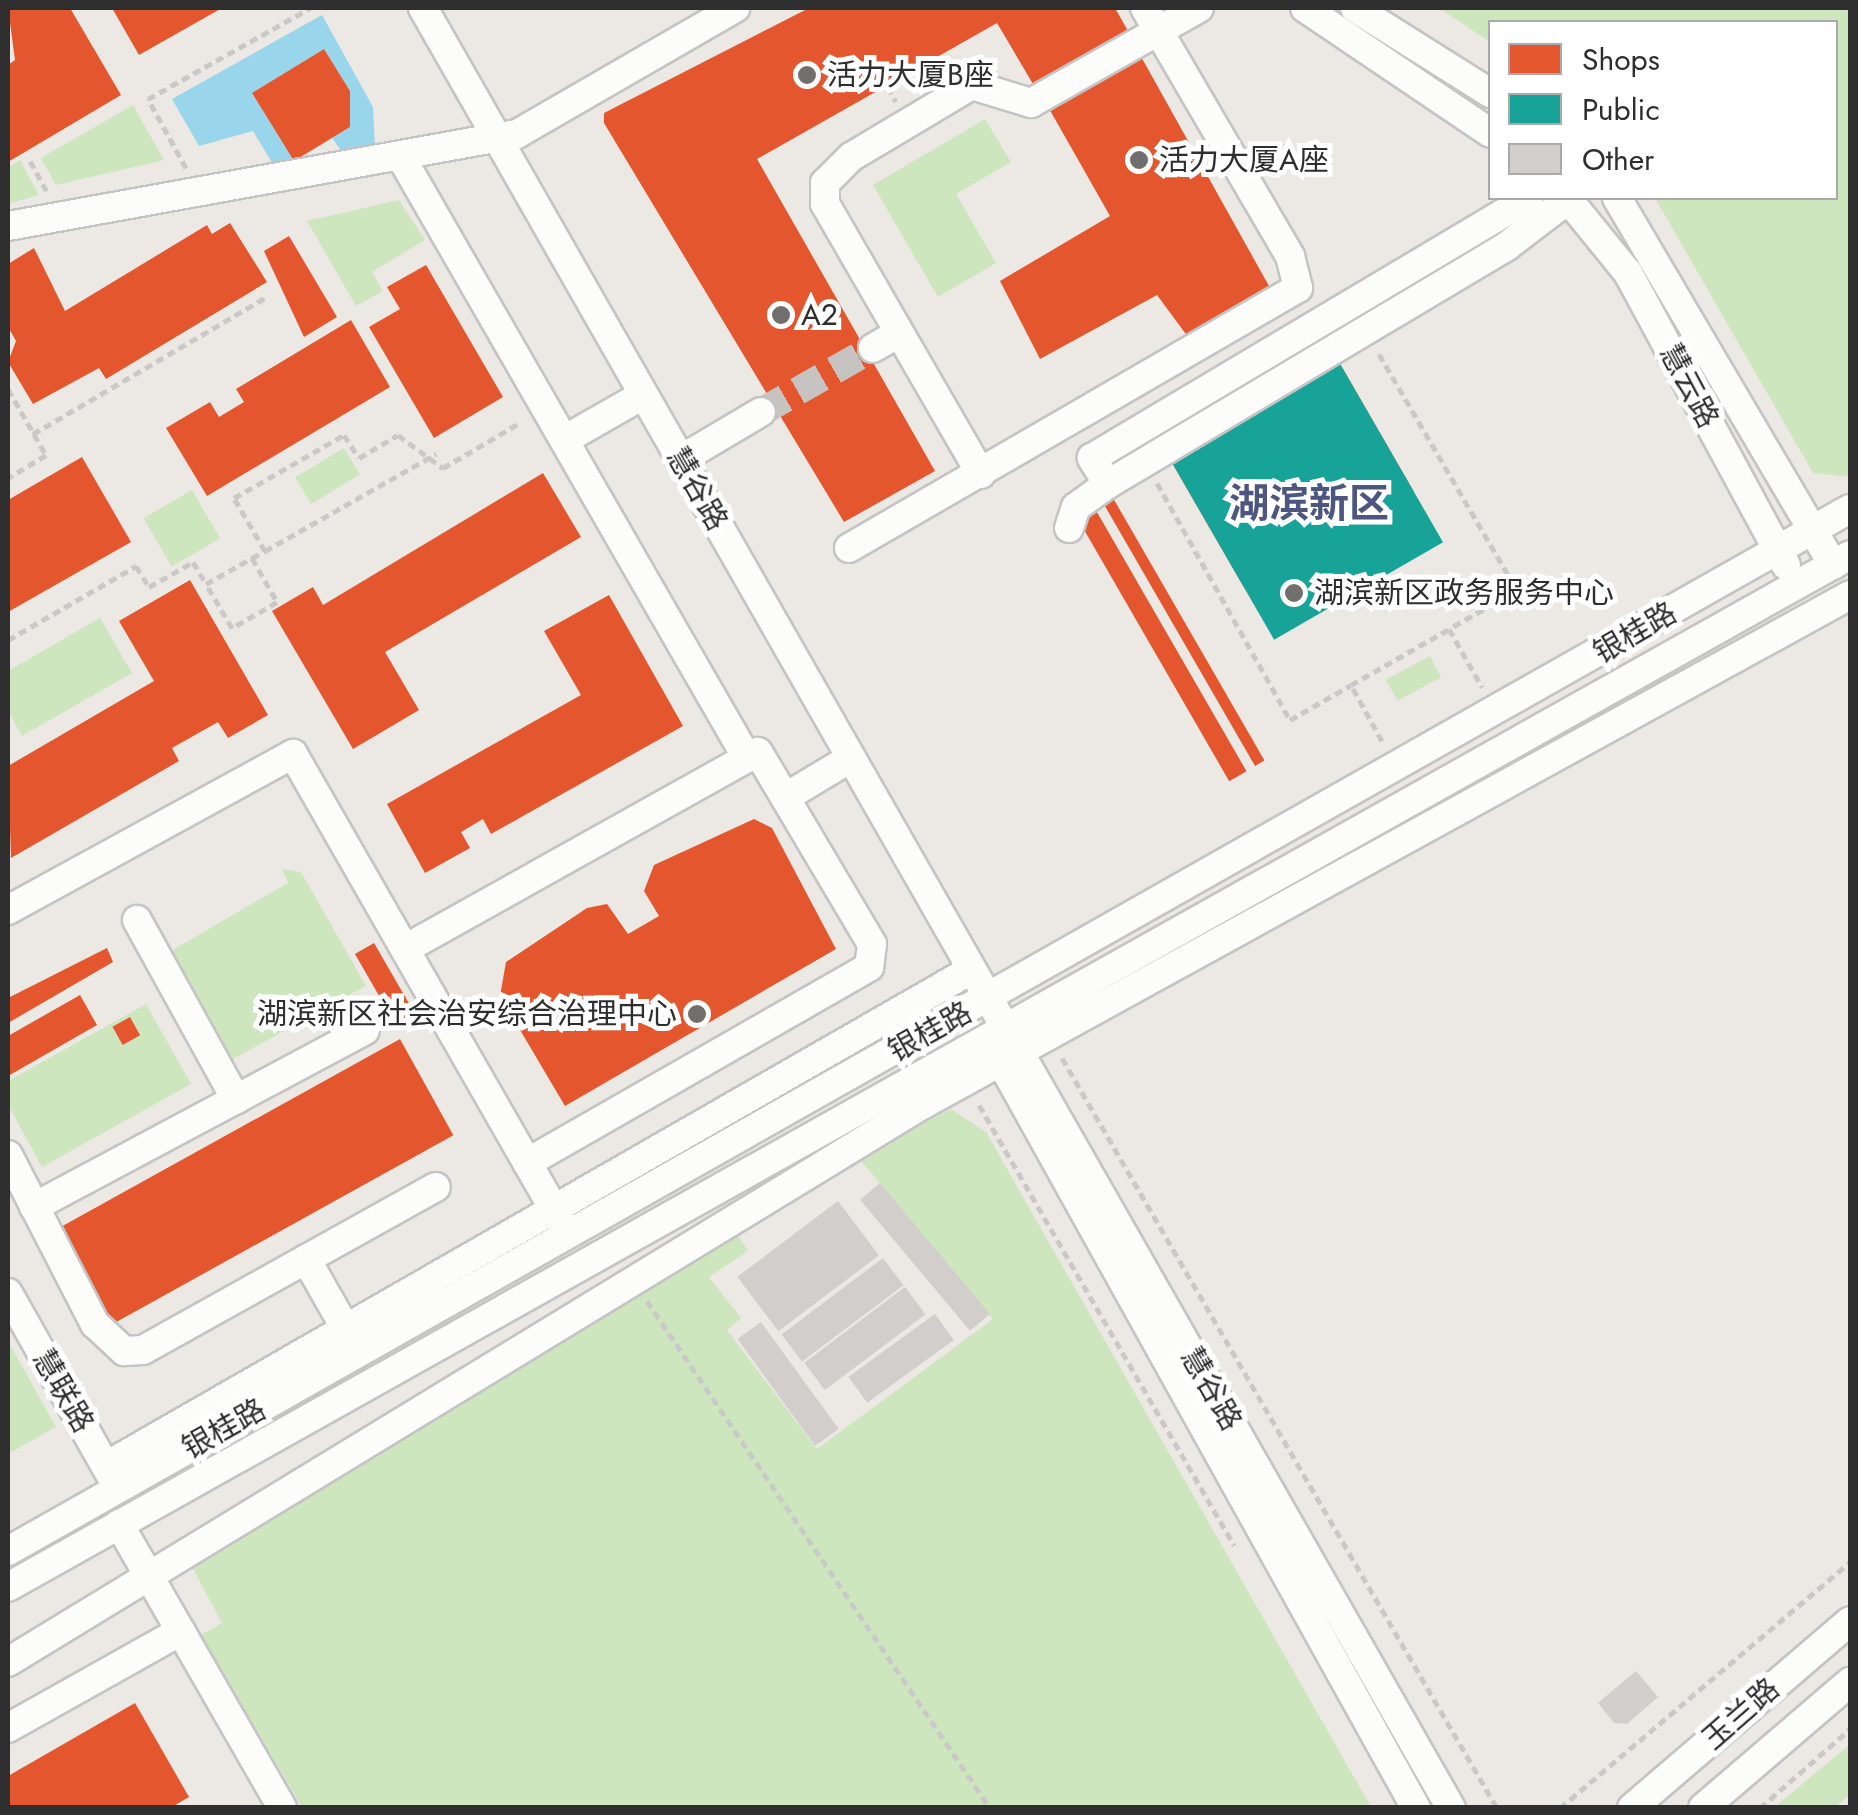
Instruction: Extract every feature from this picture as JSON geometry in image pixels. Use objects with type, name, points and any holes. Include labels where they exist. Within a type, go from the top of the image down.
[{"type":"street","name":"慧谷路","points":[[423,8],[971,970],[979,1004],[993,1029],[1451,1808]]},
{"type":"street","points":[[8,226],[498,139],[735,8]]},
{"type":"street","points":[[981,474],[826,204],[835,168],[972,85],[1031,103],[1152,19],[1199,8]]},
{"type":"street","points":[[1305,8],[1488,132]]},
{"type":"street","points":[[1355,8],[1488,92]]},
{"type":"street","points":[[849,548],[1298,288],[1290,256],[1152,19]]},
{"type":"street","points":[[401,157],[746,758]]},
{"type":"street","points":[[1108,484],[1092,458],[1526,200]]},
{"type":"street","points":[[1069,528],[1076,507],[1108,484],[1365,331],[1566,200]]},
{"type":"street","name":"慧云路","points":[[1571,200],[1628,273],[1797,585]]},
{"type":"street","name":"慧云路","points":[[1618,200],[1814,531],[1842,560]]},
{"type":"street","points":[[873,348],[898,332]]},
{"type":"street","points":[[564,440],[643,395]]},
{"type":"street","points":[[680,460],[762,412]]},
{"type":"street","name":"银桂路","points":[[8,1551],[112,1477],[568,1235],[1850,510]]},
{"type":"street","name":"银桂路","points":[[8,1588],[993,1029],[1842,560]]},
{"type":"street","points":[[8,1662],[152,1581],[280,1489],[956,1087],[1850,595]]},
{"type":"street","points":[[405,949],[758,752],[872,944],[869,966],[527,1163]]},
{"type":"street","points":[[8,910],[293,754],[568,1235]]},
{"type":"street","points":[[786,797],[851,758]]},
{"type":"street","points":[[138,920],[236,1100]]},
{"type":"street","points":[[112,1477],[346,1329],[971,970]]},
{"type":"street","points":[[34,1207],[365,1030]]},
{"type":"street","name":"慧谷路","points":[[1010,1058],[1416,1808]]},
{"type":"street","points":[[8,1155],[94,1324],[124,1351],[144,1350],[436,1187]]},
{"type":"street","points":[[306,1260],[346,1329]]},
{"type":"street","name":"慧联路","points":[[8,1293],[112,1477]]},
{"type":"street","points":[[120,1524],[282,1808]]},
{"type":"street","name":"玉兰路","points":[[1632,1808],[1850,1621]]},
{"type":"street","points":[[8,1728],[181,1631]]},
{"type":"street","name":"玉兰路","points":[[1703,1808],[1850,1682]]},
{"type":"path","points":[[200,192],[148,99],[310,8]]},
{"type":"path","points":[[33,434],[268,296]]},
{"type":"path","points":[[1146,461],[1290,720],[1517,590],[1365,331]]},
{"type":"path","points":[[8,389],[46,456],[8,478]]},
{"type":"path","points":[[265,551],[234,498],[344,435],[359,458],[398,436],[436,454],[443,468],[545,407]]},
{"type":"path","points":[[206,584],[436,454]]},
{"type":"path","points":[[8,640],[136,566],[149,587],[194,562],[232,628],[277,602],[252,558]]},
{"type":"path","points":[[1449,629],[1496,711]]},
{"type":"path","points":[[1351,684],[1397,768]]},
{"type":"path","points":[[1050,1037],[1497,1808]]},
{"type":"path","points":[[956,1087],[1000,1132],[1240,1556]]},
{"type":"path","points":[[632,1280],[990,1808]]},
{"type":"path","points":[[1560,1808],[1850,1562]]},
{"type":"path","points":[[1760,1808],[1850,1729]]},
{"type":"green space","points":[[1439,8],[1850,8],[1850,477],[1813,473],[1656,200],[1838,200],[1838,20],[1488,20],[1488,41]]},
{"type":"green space","points":[[133,105],[164,160],[56,185],[41,158]]},
{"type":"green space","points":[[985,119],[1011,162],[956,194],[996,263],[938,297],[873,185]]},
{"type":"green space","points":[[20,160],[39,195],[8,204],[8,167]]},
{"type":"green space","points":[[399,200],[425,240],[372,272],[383,291],[356,306],[307,221]]},
{"type":"green space","points":[[344,448],[360,475],[311,504],[295,477]]},
{"type":"green space","points":[[192,490],[220,538],[172,566],[144,518]]},
{"type":"green space","points":[[100,618],[132,673],[22,736],[8,711],[8,671]]},
{"type":"green space","points":[[1430,656],[1441,677],[1397,701],[1386,679]]},
{"type":"green space","points":[[282,869],[301,872],[366,986],[231,1060],[171,951],[288,883]]},
{"type":"green space","points":[[146,1004],[191,1084],[42,1167],[8,1105],[8,1081]]},
{"type":"green space","points":[[951,1109],[986,1132],[1371,1807],[302,1807],[201,1635],[222,1623],[191,1565],[735,1231],[748,1251],[709,1277],[741,1318],[727,1330],[817,1449],[993,1319],[858,1157]]},
{"type":"green space","points":[[8,1341],[56,1427],[8,1454]]},
{"type":"green space","points":[[1850,1744],[1850,1795],[1835,1807],[1775,1807]]},
{"type":"water","points":[[322,15],[373,107],[375,148],[343,153],[332,138],[350,127],[350,91],[324,49],[252,93],[294,161],[277,171],[253,131],[199,146],[172,99]]},
{"type":"building: Shops","points":[[8,8],[70,8],[121,95],[8,162],[8,65],[15,60]]},
{"type":"building: Shops","points":[[112,8],[222,8],[139,55]]},
{"type":"building: Shops","name":"A2","points":[[809,8],[1115,8],[1128,31],[1033,84],[997,23],[757,159],[935,471],[844,522],[604,123],[604,113]]},
{"type":"building: Shops","points":[[324,49],[350,91],[350,127],[294,161],[252,93]]},
{"type":"building: Shops","name":"活力大厦A座","points":[[1139,53],[1269,286],[1188,337],[1157,295],[1040,359],[1000,281],[1110,216],[1047,105]]},
{"type":"building: Shops","points":[[230,223],[267,282],[106,379],[99,368],[33,404],[8,362],[16,341],[8,327],[8,264],[34,248],[65,311],[207,225],[212,234]]},
{"type":"building: Shops","points":[[289,236],[337,317],[304,337],[264,251]]},
{"type":"building: Shops","points":[[426,265],[503,397],[434,438],[369,327],[400,309],[387,287]]},
{"type":"building: Shops","points":[[351,320],[390,387],[207,496],[166,428],[210,402],[219,417],[244,402],[236,389]]},
{"type":"building: Shops","points":[[1339,362],[1414,491],[1245,589],[1170,460]]},
{"type":"building: Shops","points":[[82,457],[131,542],[8,612],[8,500]]},
{"type":"building: Shops","points":[[543,473],[581,537],[385,652],[419,710],[353,749],[272,611],[313,587],[323,605]]},
{"type":"building: Shops","points":[[1113,498],[1264,760],[1255,766],[1103,504]]},
{"type":"building: Shops","points":[[1094,507],[1246,771],[1229,781],[1077,517]]},
{"type":"building: Shops","points":[[190,580],[268,715],[228,738],[218,722],[172,748],[179,761],[11,858],[8,766],[154,681],[119,621]]},
{"type":"building: Shops","points":[[609,595],[683,726],[491,834],[483,819],[461,832],[470,848],[425,873],[387,804],[581,695],[544,631]]},
{"type":"building: Shops","points":[[754,819],[772,828],[836,949],[565,1106],[500,996],[506,962],[587,908],[607,904],[628,934],[659,916],[644,891],[654,865]]},
{"type":"building: Shops","points":[[374,943],[416,1017],[397,1028],[355,954]]},
{"type":"building: Shops","points":[[107,948],[113,962],[8,1023],[8,998]]},
{"type":"building: Shops","points":[[80,995],[97,1025],[8,1076],[8,1036]]},
{"type":"building: Shops","points":[[130,1017],[140,1035],[123,1045],[113,1027]]},
{"type":"building: Shops","points":[[400,1039],[453,1135],[111,1325],[58,1229]]},
{"type":"building: Shops","points":[[135,1703],[189,1797],[170,1808],[8,1808],[8,1776]]},
{"type":"building: Public","points":[[1339,362],[1443,542],[1274,640],[1170,460]]},
{"type":"building: Other","points":[[880,1183],[990,1314],[970,1331],[860,1200]]},
{"type":"building: Other","points":[[838,1201],[879,1255],[778,1331],[737,1277]]},
{"type":"building: Other","points":[[883,1258],[903,1285],[802,1362],[782,1334]]},
{"type":"building: Other","points":[[905,1287],[925,1314],[825,1390],[804,1363]]},
{"type":"building: Other","points":[[935,1314],[954,1340],[867,1403],[848,1377]]},
{"type":"building: Other","points":[[761,1322],[839,1429],[815,1446],[738,1339]]},
{"type":"building: Other","points":[[1636,1671],[1658,1697],[1627,1724],[1614,1723],[1598,1703]]},
{"type":"tunnel","points":[[761,412],[873,348]]},
{"type":"place","name":"活力大厦B座","points":[[807,75]]},
{"type":"place","name":"活力大厦A座","points":[[1139,160]]},
{"type":"place","name":"A2","points":[[781,315]]},
{"type":"place","name":"湖滨新区政务服务中心","points":[[1294,593]]},
{"type":"place","name":"湖滨新区社会治安综合治理中心","points":[[697,1014]]},
{"type":"district","name":"湖滨新区","points":[[1309,503]]}]
